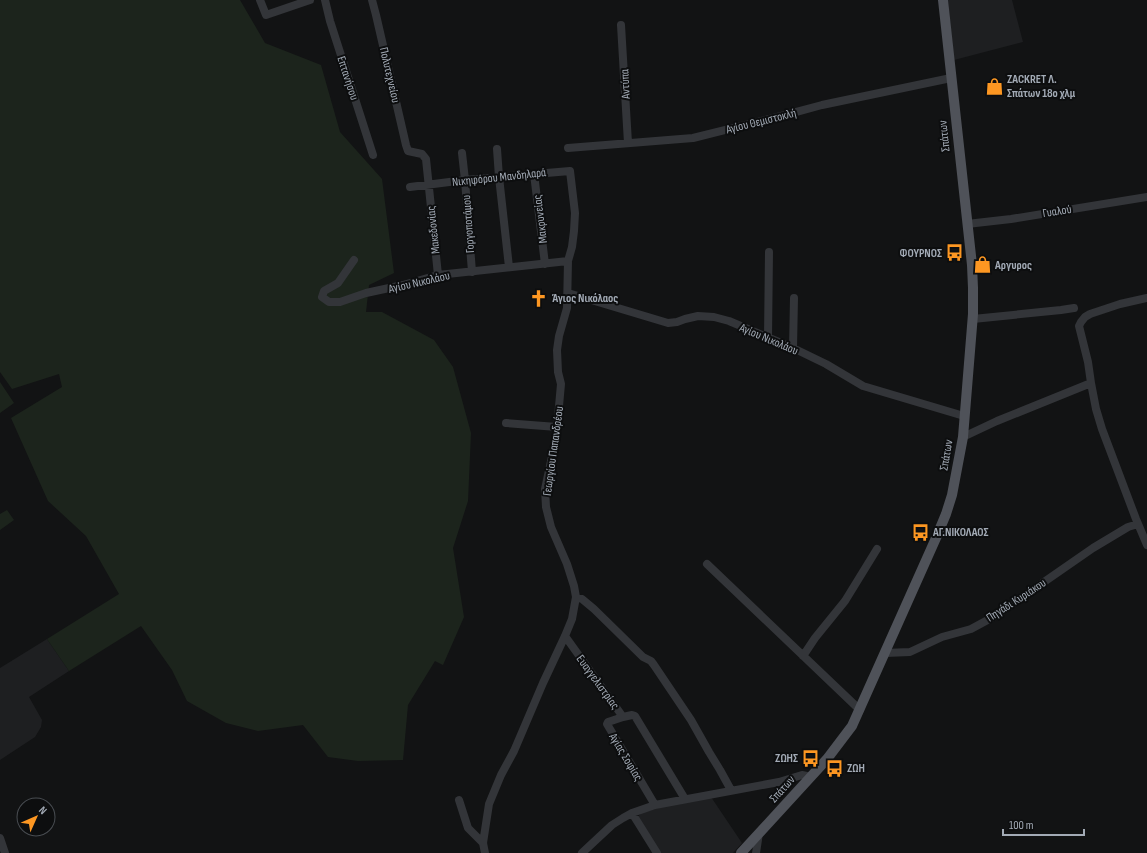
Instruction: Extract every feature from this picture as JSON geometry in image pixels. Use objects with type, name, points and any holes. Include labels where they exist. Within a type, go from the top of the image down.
[{"type":"main road","name":"Σπάτων","points":[[741,853],[811,777],[847,734],[860,710],[946,514],[956,476],[962,437],[973,319],[973,288],[943,0]]},
{"type":"street","points":[[260,0],[266,15],[310,0]]},
{"type":"street","name":"Επτανήσου","points":[[325,0],[340,54],[373,155]]},
{"type":"street","name":"Πολυτεχνείου","points":[[372,0],[408,151]]},
{"type":"street","name":"Αντύπα","points":[[621,25],[624,51],[628,143]]},
{"type":"street","name":"Αγίου Θεμιστοκλή","points":[[568,148],[693,138],[785,115],[822,104],[951,78]]},
{"type":"street","points":[[497,149],[498,178],[508,267]]},
{"type":"street","name":"Μακεδονίας","points":[[408,151],[422,154],[426,159],[438,275]]},
{"type":"street","name":"Γοργοποτάμου","points":[[462,153],[472,272]]},
{"type":"street","name":"Νικηφόρου Μανδηλαρά","points":[[410,187],[465,180],[570,171]]},
{"type":"street","name":"Γεωργίου Παπανδρέου","points":[[485,853],[483,843],[489,804],[565,636],[572,619],[576,598],[567,564],[551,527],[546,507],[545,489],[557,427],[561,384],[558,372],[557,350],[559,336],[567,308],[568,261],[574,231],[575,213],[570,171]]},
{"type":"street","name":"Μακρυνείας","points":[[534,174],[545,264]]},
{"type":"street","name":"Γυαλού","points":[[967,224],[1011,219],[1147,198]]},
{"type":"street","points":[[768,252],[768,338]]},
{"type":"street","name":"Αγίου Νικολάου","points":[[354,260],[338,283],[324,291],[322,297],[325,300],[329,302],[340,302],[366,293],[403,285],[438,275],[568,261]]},
{"type":"street","name":"Αγίου Νικολάου","points":[[568,293],[668,323],[678,322],[698,316],[714,317],[729,321],[793,348],[826,364],[863,386],[964,416]]},
{"type":"street","points":[[793,348],[794,298]]},
{"type":"street","points":[[1147,298],[1120,304],[1090,314],[1085,317],[1079,326],[1088,362],[1090,383],[1102,429],[1147,545]]},
{"type":"street","points":[[973,319],[1074,308]]},
{"type":"street","points":[[962,437],[1090,383]]},
{"type":"street","points":[[506,423],[557,427]]},
{"type":"street","name":"Πηγάδι Κυριάκου","points":[[885,653],[910,652],[942,637],[977,626],[995,616],[1093,548],[1128,527],[1138,524]]},
{"type":"street","points":[[803,656],[815,638],[845,601],[877,549]]},
{"type":"street","points":[[707,564],[860,710]]},
{"type":"street","points":[[576,598],[582,599],[588,604],[643,658],[651,661],[691,720],[731,790]]},
{"type":"street","name":"Ευαγγελιστρίας","points":[[565,636],[623,717],[632,715],[635,716],[685,799]]},
{"type":"street","name":"Αγίας Σοφίας","points":[[623,717],[608,722],[607,724],[655,805]]},
{"type":"street","points":[[582,853],[612,825],[632,813],[655,805],[779,782],[802,775],[811,777]]},
{"type":"street","points":[[459,800],[468,828],[483,843]]},
{"type":"street","points":[[632,813],[657,853]]},
{"type":"street","points":[[756,853],[759,833]]},
{"type":"street","points":[[0,838],[5,853]]},
{"type":"shaded area","points":[[0,0],[240,0],[265,43],[321,65],[340,132],[382,179],[394,273],[369,285],[366,312],[382,312],[434,340],[453,367],[471,433],[468,501],[453,548],[464,617],[443,665],[435,661],[408,705],[403,760],[358,761],[328,757],[303,725],[258,731],[226,723],[187,701],[172,670],[141,626],[69,671],[47,639],[119,594],[86,536],[48,501],[11,418],[62,387],[59,374],[12,389],[0,372]]},
{"type":"shaded area","points":[[948,0],[1012,0],[1023,42],[954,60]]},
{"type":"shaded area","points":[[0,382],[14,403],[0,413]]},
{"type":"shaded area","points":[[7,510],[14,520],[0,530],[0,514]]},
{"type":"shaded area","points":[[47,639],[69,671],[29,697],[42,720],[41,727],[35,737],[0,760],[0,668]]},
{"type":"shaded area","points":[[711,797],[742,843],[733,853],[660,853],[638,817],[641,813]]},
{"type":"place","name":"ZACKRET Λ. Σπάτων 18ο χλμ","points":[[994,86]]},
{"type":"place","name":"ΦΟΥΡΝΟΣ","points":[[955,253]]},
{"type":"place","name":"Αργυρος","points":[[982,265]]},
{"type":"place","name":"Άγιος Νικόλαος","points":[[539,298]]},
{"type":"place","name":"ΑΓ.ΝΙΚΟΛΑΟΣ","points":[[920,532]]},
{"type":"place","name":"ΖΩΗΣ","points":[[811,758]]},
{"type":"place","name":"ΖΩΗ","points":[[834,768]]}]
